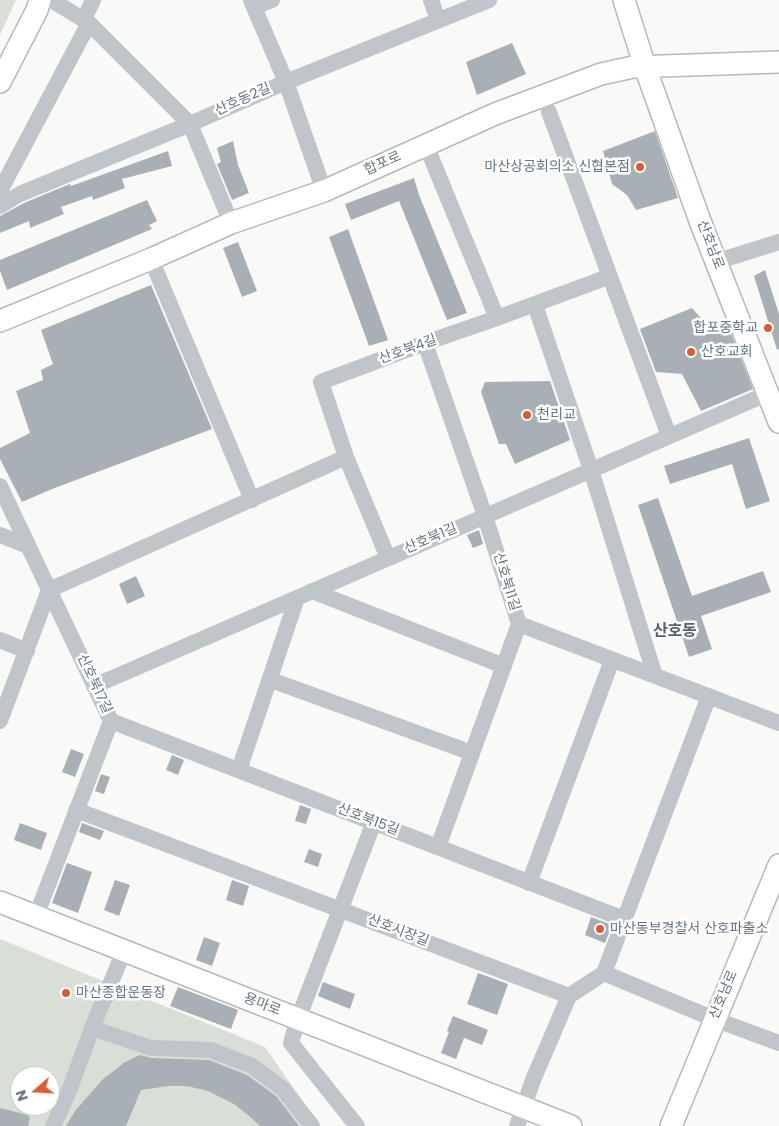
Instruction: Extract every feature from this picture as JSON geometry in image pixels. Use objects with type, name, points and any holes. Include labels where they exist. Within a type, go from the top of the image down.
[{"type":"main road","name":"산호남로","points":[[624,0],[645,67],[716,262],[779,422]]},
{"type":"main road","points":[[0,82],[46,3]]},
{"type":"main road","name":"합포로","points":[[0,321],[151,259],[231,223],[324,190],[495,114],[601,74],[633,67],[779,62]]},
{"type":"main road","name":"산호남로","points":[[671,1126],[779,865]]},
{"type":"main road","name":"용마로","points":[[0,902],[298,1019],[521,1117],[571,1126]]},
{"type":"street","points":[[0,191],[86,21],[93,0]]},
{"type":"street","points":[[272,0],[253,4],[286,82],[324,190]]},
{"type":"street","points":[[432,0],[438,20]]},
{"type":"street","name":"산호동2길","points":[[0,206],[20,194],[286,82],[489,0]]},
{"type":"street","points":[[46,3],[86,21],[190,124],[231,223]]},
{"type":"street","points":[[549,112],[608,276],[669,436]]},
{"type":"street","points":[[426,145],[497,318]]},
{"type":"street","points":[[716,262],[779,242]]},
{"type":"street","points":[[151,259],[252,500]]},
{"type":"street","name":"산호북4길","points":[[388,558],[346,457],[321,382],[535,305],[608,276]]},
{"type":"street","points":[[535,305],[591,470],[655,676]]},
{"type":"street","name":"산호북11길","points":[[425,343],[485,516],[519,624],[438,848]]},
{"type":"street","name":"산호북1길","points":[[94,686],[769,393]]},
{"type":"street","points":[[0,722],[49,590],[346,457]]},
{"type":"street","name":"산호북17길","points":[[0,486],[111,721],[36,916]]},
{"type":"street","points":[[0,535],[28,546]]},
{"type":"street","points":[[239,770],[271,680],[305,594],[504,666]]},
{"type":"street","points":[[519,624],[779,723]]},
{"type":"street","points":[[0,640],[27,650]]},
{"type":"street","points":[[529,883],[612,660]]},
{"type":"street","points":[[271,680],[472,753]]},
{"type":"street","points":[[521,1117],[533,1080],[569,996],[604,973],[709,696]]},
{"type":"street","name":"산호북15길","points":[[111,721],[624,920]]},
{"type":"street","name":"산호시장길","points":[[76,810],[569,996]]},
{"type":"street","points":[[357,1126],[291,1043],[298,1019],[374,822]]},
{"type":"street","points":[[53,1126],[69,1091],[92,1028],[124,951]]},
{"type":"street","points":[[604,973],[714,1019],[779,1043]]},
{"type":"street","points":[[92,1028],[151,1048],[211,1050],[252,1066],[283,1090],[312,1126]]},
{"type":"shaded area","points":[[0,0],[16,0],[0,35]]},
{"type":"shaded area","name":"마산종합운동장","points":[[0,939],[265,1047],[320,1126],[0,1126]]},
{"type":"building","points":[[512,43],[526,74],[477,95],[466,62]]},
{"type":"building","name":"마산상공회의소 신협본점","points":[[655,131],[678,198],[636,210],[627,195],[612,184],[603,151]]},
{"type":"building","points":[[233,141],[238,165],[249,193],[232,200],[217,164],[221,162],[217,148]]},
{"type":"building","points":[[168,151],[172,166],[122,179],[125,188],[93,200],[92,196],[61,207],[64,214],[30,228],[29,221],[0,233],[0,216],[24,203],[70,184],[71,186]]},
{"type":"building","points":[[414,178],[419,195],[467,313],[447,320],[399,201],[351,220],[345,204]]},
{"type":"building","points":[[147,200],[157,221],[149,225],[152,229],[7,290],[0,271],[0,260]]},
{"type":"building","points":[[348,229],[388,340],[369,346],[329,237]]},
{"type":"building","points":[[238,242],[257,291],[242,297],[223,248]]},
{"type":"building","points":[[765,270],[779,314],[779,349],[777,350],[754,276]]},
{"type":"building","points":[[151,285],[212,429],[22,502],[0,459],[0,448],[30,433],[16,391],[43,380],[41,370],[53,364],[41,330]]},
{"type":"building","name":"산호교회","points":[[692,308],[707,325],[726,321],[753,389],[701,411],[682,374],[656,372],[640,329]]},
{"type":"building","name":"천리교","points":[[550,381],[570,440],[515,464],[506,444],[499,444],[481,392],[485,382]]},
{"type":"building","points":[[749,438],[770,501],[746,509],[732,464],[670,484],[664,466]]},
{"type":"building","points":[[658,498],[692,596],[763,571],[771,592],[701,616],[712,649],[689,657],[638,505]]},
{"type":"building","points":[[479,530],[483,544],[473,548],[467,535]]},
{"type":"building","points":[[136,576],[145,596],[127,604],[119,584]]},
{"type":"building","points":[[71,749],[84,754],[75,777],[62,772]]},
{"type":"building","points":[[172,755],[184,760],[178,775],[166,770]]},
{"type":"building","points":[[101,774],[110,777],[104,794],[95,791]]},
{"type":"building","points":[[300,805],[311,809],[306,824],[295,821]]},
{"type":"building","points":[[20,823],[47,833],[41,850],[14,840]]},
{"type":"building","points":[[82,823],[104,831],[100,840],[79,832]]},
{"type":"building","points":[[309,849],[322,854],[318,867],[304,862]]},
{"type":"building","points":[[67,863],[92,872],[78,913],[52,903]]},
{"type":"building","points":[[115,880],[130,885],[119,916],[104,910]]},
{"type":"building","points":[[232,880],[249,886],[243,906],[226,900]]},
{"type":"building","name":"마산동부경찰서 산호파출소","points":[[591,917],[612,925],[605,943],[585,935]]},
{"type":"building","points":[[204,937],[220,943],[212,966],[196,960]]},
{"type":"building","points":[[478,973],[508,984],[497,1015],[467,1004]]},
{"type":"building","points":[[323,982],[355,994],[350,1009],[318,996]]},
{"type":"building","points":[[178,987],[238,1010],[231,1029],[170,1006]]},
{"type":"building","points":[[453,1016],[488,1030],[482,1045],[464,1038],[456,1059],[441,1053]]},
{"type":"building","points":[[140,1055],[151,1058],[209,1060],[247,1075],[276,1096],[299,1126],[260,1126],[234,1104],[208,1091],[187,1086],[168,1086],[141,1090],[126,1126],[66,1126],[75,1111],[102,1080],[125,1062]]},
{"type":"building","points":[[0,1108],[10,1110],[10,1116],[29,1116],[30,1118],[28,1126],[0,1126]]},
{"type":"place","name":"마산상공회의소 신협본점","points":[[640,167]]},
{"type":"place","name":"합포중학교","points":[[768,328]]},
{"type":"place","name":"산호교회","points":[[691,352]]},
{"type":"place","name":"천리교","points":[[527,415]]},
{"type":"place","name":"마산동부경찰서 산호파출소","points":[[600,929]]},
{"type":"place","name":"마산종합운동장","points":[[66,993]]},
{"type":"district","name":"산호동","points":[[675,632]]}]
